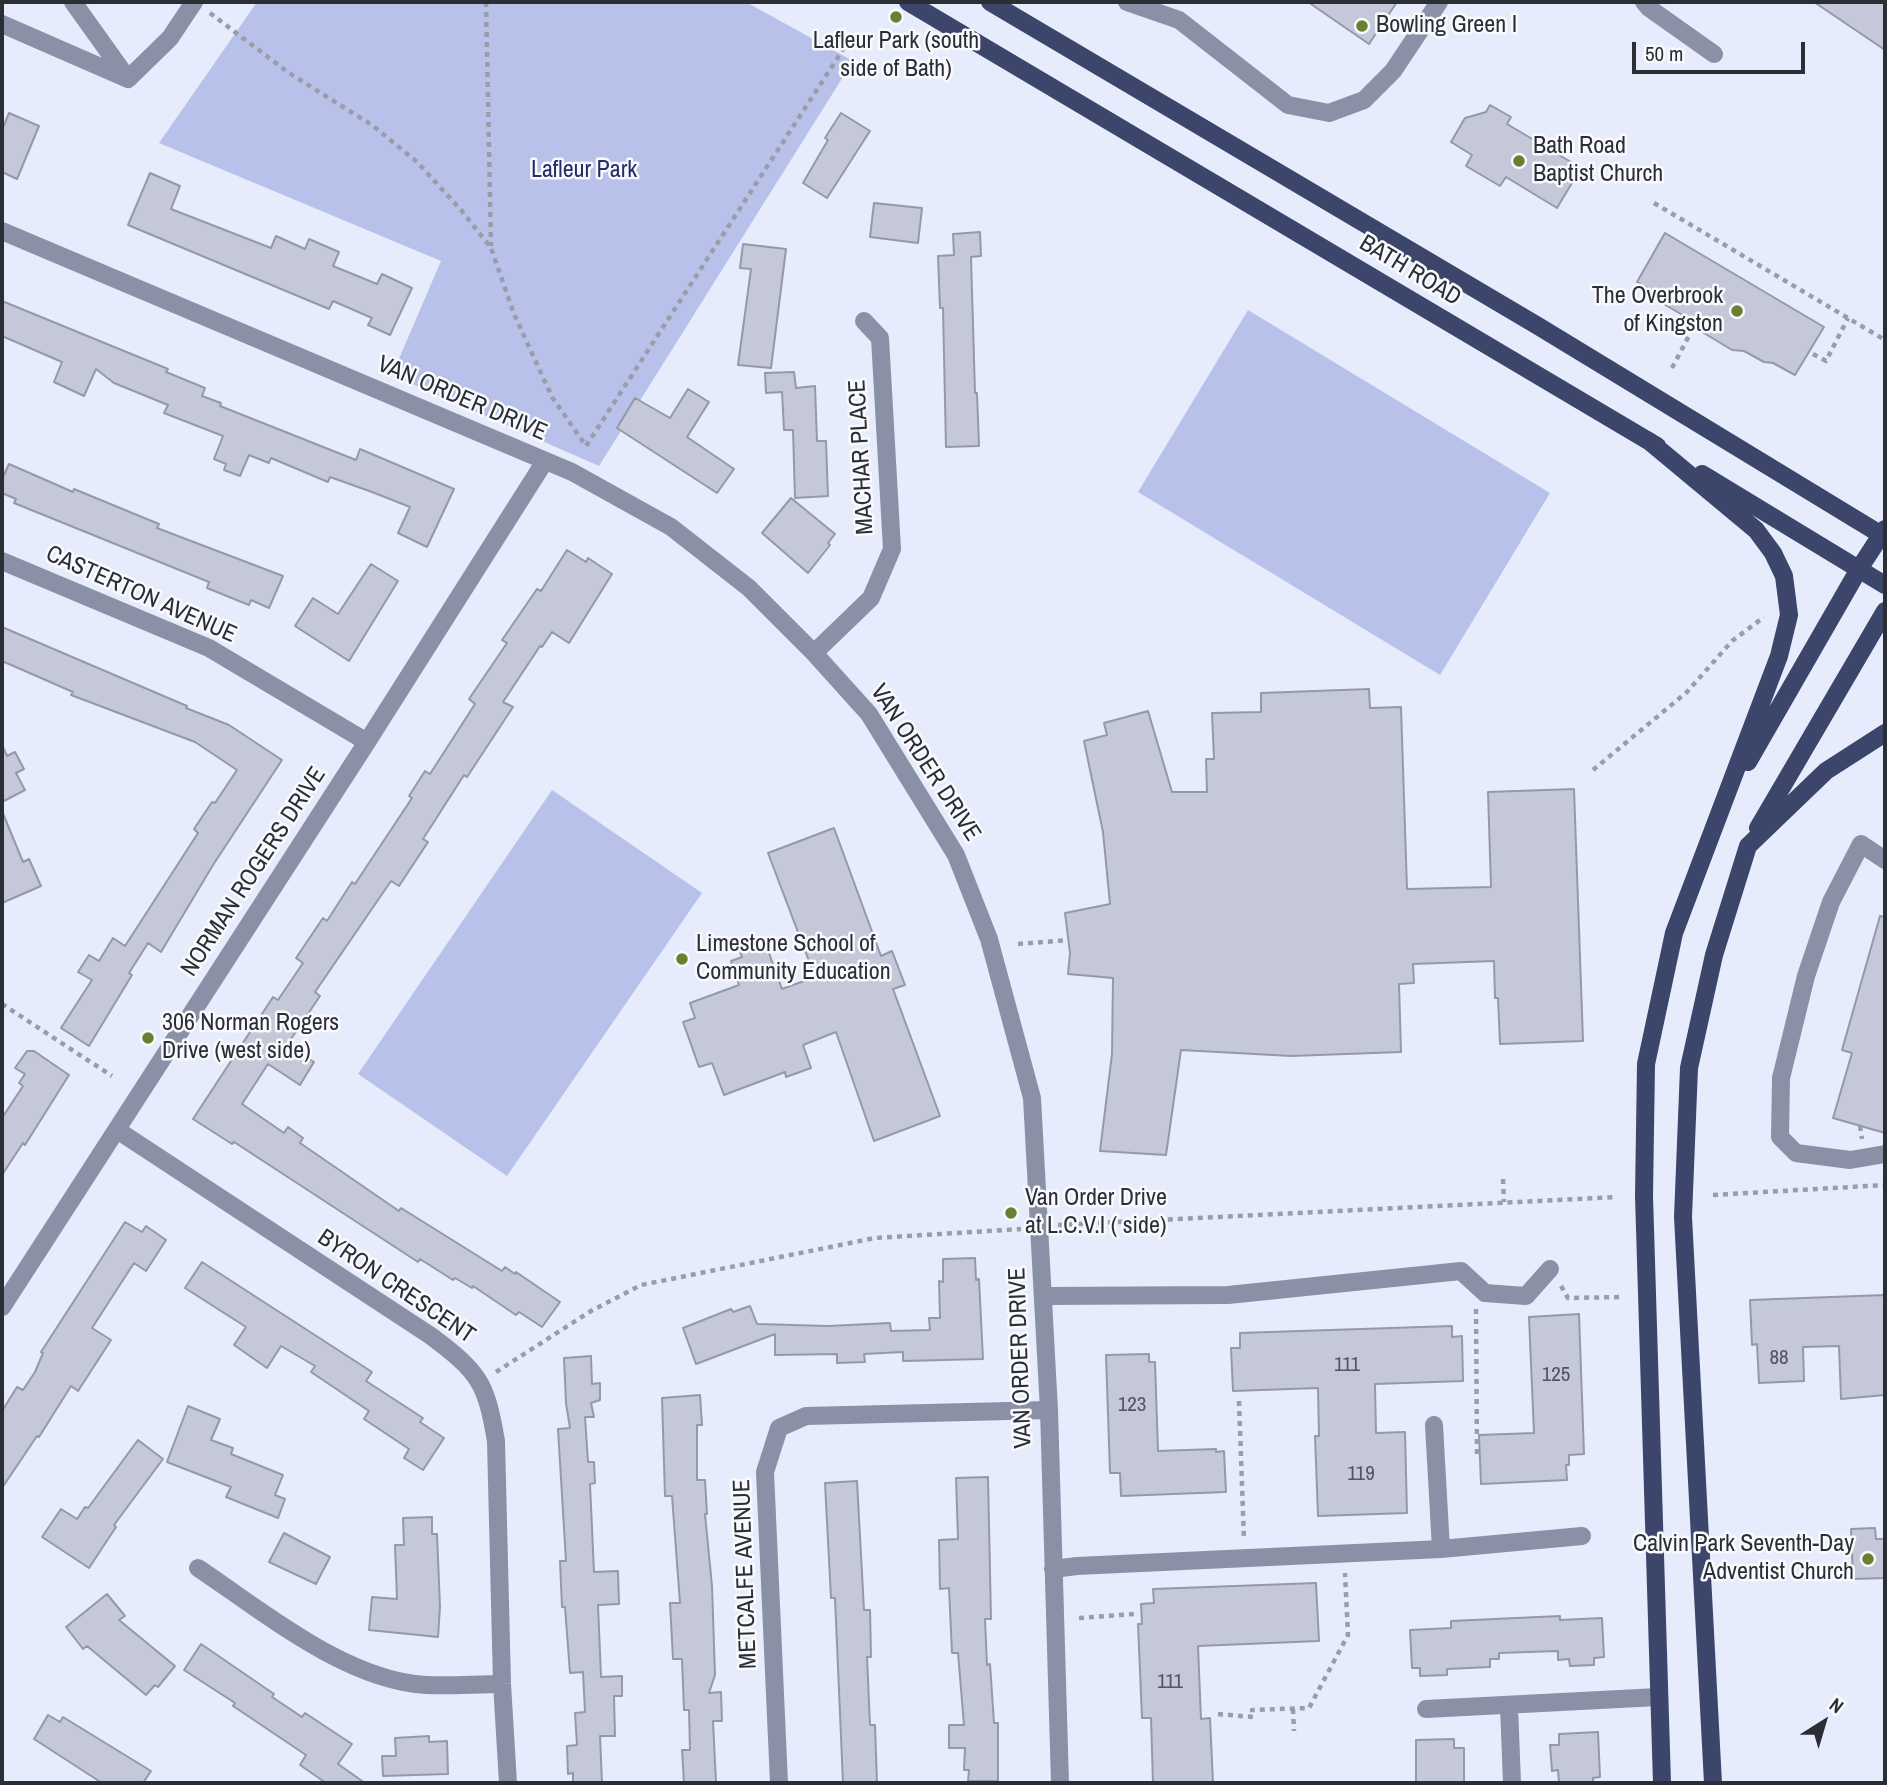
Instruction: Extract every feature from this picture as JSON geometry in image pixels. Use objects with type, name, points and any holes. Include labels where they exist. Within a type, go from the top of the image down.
[{"type":"main road","name":"BATH ROAD","points":[[908,2],[1649,441],[1885,585]]},
{"type":"main road","name":"BATH ROAD","points":[[990,2],[1884,534]]},
{"type":"main road","points":[[1649,441],[1756,530],[1773,553],[1784,576],[1789,615],[1779,656],[1674,933],[1646,1063],[1644,1196],[1661,1783]]},
{"type":"main road","points":[[1721,807],[1859,569],[1884,534]]},
{"type":"main road","points":[[1713,1783],[1683,1217],[1689,1068],[1714,954],[1748,846],[1885,611]]},
{"type":"main road","points":[[1748,846],[1826,771],[1885,733]]},
{"type":"street","points":[[73,2],[128,79]]},
{"type":"street","points":[[1127,2],[1179,20],[1288,105],[1329,113],[1364,100],[1394,71],[1440,2]]},
{"type":"street","points":[[1644,2],[1714,54]]},
{"type":"street","points":[[128,79],[200,6]]},
{"type":"street","points":[[2,23],[128,79]]},
{"type":"street","name":"VAN ORDER DRIVE","points":[[2,231],[572,472],[671,527],[749,588],[814,653],[869,714],[905,768],[956,855],[989,939],[1032,1098],[1049,1410],[1060,1783]]},
{"type":"street","name":"MACHAR PLACE","points":[[814,653],[871,598],[892,549],[880,338],[864,321]]},
{"type":"street","name":"NORMAN ROGERS DRIVE","points":[[2,1307],[545,461]]},
{"type":"street","name":"CASTERTON AVENUE","points":[[2,561],[209,648],[367,742]]},
{"type":"street","points":[[1885,860],[1860,844],[1831,902],[1806,976],[1781,1078],[1780,1137],[1796,1153],[1850,1160],[1885,1154]]},
{"type":"street","name":"BYRON CRESCENT","points":[[117,1130],[431,1336],[463,1360],[481,1382],[490,1406],[496,1441],[502,1684],[508,1783]]},
{"type":"street","points":[[1043,1296],[1228,1295],[1461,1270],[1485,1293],[1526,1296],[1550,1269]]},
{"type":"street","name":"METCALFE AVENUE","points":[[779,1783],[765,1472],[779,1428],[806,1416],[1049,1410]]},
{"type":"street","points":[[1434,1425],[1441,1549]]},
{"type":"street","points":[[1053,1569],[1441,1549],[1582,1536]]},
{"type":"street","points":[[198,1568],[326,1654],[377,1675],[424,1685],[502,1684]]},
{"type":"street","points":[[1426,1709],[1658,1697]]},
{"type":"street","points":[[1509,1706],[1512,1783]]},
{"type":"path","points":[[486,2],[491,248],[514,314],[552,397],[586,446],[853,34]]},
{"type":"path","points":[[200,6],[289,73],[372,125],[417,162],[491,248]]},
{"type":"path","points":[[1654,203],[1885,340]]},
{"type":"path","points":[[1813,354],[1826,361],[1848,318]]},
{"type":"path","points":[[1672,368],[1691,332]]},
{"type":"path","points":[[1593,771],[1687,692],[1732,641],[1764,617]]},
{"type":"path","points":[[1018,944],[1069,940]]},
{"type":"path","points":[[2,1004],[112,1076]]},
{"type":"path","points":[[1503,1179],[1504,1202]]},
{"type":"path","points":[[1713,1195],[1885,1185]]},
{"type":"path","points":[[1550,1269],[1568,1298],[1623,1297]]},
{"type":"path","points":[[1477,1457],[1474,1309],[1486,1308],[1485,1293]]},
{"type":"path","points":[[1239,1401],[1245,1558]]},
{"type":"path","points":[[1218,1714],[1253,1717],[1252,1710],[1309,1708],[1348,1635],[1344,1553]]},
{"type":"path","points":[[1079,1618],[1134,1614]]},
{"type":"path","points":[[1293,1709],[1294,1731]]},
{"type":"green space","name":"Lafleur Park","points":[[257,2],[746,2],[853,61],[599,466],[392,375],[441,261],[159,143]]},
{"type":"green space","points":[[1248,310],[1550,493],[1440,675],[1138,492]]},
{"type":"green space","points":[[552,790],[702,893],[507,1176],[358,1074]]},
{"type":"building","name":"Bowling Green I","points":[[1308,2],[1397,2],[1369,44]]},
{"type":"building","points":[[1814,2],[1885,2],[1885,50]]},
{"type":"building","name":"Bath Road Baptist Church","points":[[1490,105],[1511,117],[1507,124],[1581,168],[1557,208],[1506,177],[1500,186],[1466,166],[1472,155],[1451,142],[1465,118],[1486,112]]},
{"type":"building","points":[[9,113],[39,126],[17,179],[2,172],[2,130]]},
{"type":"building","points":[[841,113],[870,131],[827,198],[803,183],[828,140],[825,138]]},
{"type":"building","points":[[150,173],[180,186],[171,209],[271,248],[276,236],[305,249],[309,239],[339,252],[333,266],[377,284],[382,274],[412,288],[390,335],[368,325],[372,318],[333,301],[329,309],[128,225]]},
{"type":"building","points":[[874,203],[922,208],[918,243],[870,237]]},
{"type":"building","points":[[980,232],[981,256],[971,257],[979,446],[946,447],[943,308],[940,308],[938,256],[954,255],[953,234]]},
{"type":"building","name":"The Overbrook of Kingston","points":[[1665,233],[1824,327],[1795,375],[1744,351],[1732,350],[1689,324],[1691,320],[1662,303],[1665,298],[1637,282]]},
{"type":"building","points":[[743,244],[786,249],[771,368],[738,365],[751,269],[740,268]]},
{"type":"building","points":[[2,301],[168,369],[166,372],[205,388],[202,396],[221,403],[220,406],[356,460],[360,449],[454,489],[427,547],[398,533],[410,507],[330,477],[328,482],[271,458],[269,463],[249,455],[240,476],[224,470],[226,464],[214,459],[223,436],[164,413],[168,405],[114,383],[96,369],[84,396],[54,382],[62,362],[2,336]]},
{"type":"building","points":[[794,372],[796,388],[815,386],[817,441],[826,441],[828,496],[795,498],[793,430],[784,430],[782,392],[766,393],[765,373]]},
{"type":"building","points":[[688,389],[709,402],[687,437],[734,469],[717,493],[617,428],[635,398],[670,418]]},
{"type":"building","points":[[9,464],[73,492],[74,489],[159,524],[157,528],[283,576],[269,608],[251,600],[249,605],[207,588],[209,582],[14,503],[16,499],[2,493],[2,479]]},
{"type":"building","points":[[791,498],[835,534],[828,543],[830,545],[808,573],[762,533]]},
{"type":"building","points":[[567,550],[586,562],[588,558],[612,574],[569,643],[552,632],[542,647],[540,646],[503,702],[513,707],[467,777],[464,775],[423,839],[428,842],[399,886],[391,881],[315,992],[320,996],[287,1045],[314,1062],[300,1085],[268,1064],[242,1104],[284,1133],[288,1127],[303,1138],[300,1143],[399,1211],[401,1208],[502,1271],[505,1267],[515,1274],[516,1272],[560,1302],[542,1327],[519,1312],[516,1315],[473,1286],[472,1288],[455,1278],[453,1280],[420,1259],[418,1262],[234,1142],[232,1144],[193,1119],[273,997],[278,1000],[303,963],[296,958],[323,918],[327,921],[352,882],[355,884],[412,798],[409,796],[425,771],[430,774],[475,704],[469,699],[507,643],[502,640],[537,589],[541,591]]},
{"type":"building","points":[[371,564],[398,581],[349,661],[295,626],[313,598],[338,614]]},
{"type":"building","points":[[2,627],[229,725],[282,760],[213,865],[161,952],[148,943],[89,1046],[61,1028],[92,980],[78,972],[89,955],[99,961],[113,938],[125,946],[198,833],[194,829],[237,770],[195,742],[71,695],[73,692],[2,661]]},
{"type":"building","points":[[1369,689],[1370,708],[1401,707],[1407,889],[1491,887],[1488,792],[1574,789],[1583,1041],[1500,1044],[1494,961],[1413,964],[1414,983],[1399,984],[1401,1052],[1291,1056],[1181,1050],[1166,1155],[1100,1151],[1112,1054],[1113,978],[1068,974],[1070,953],[1065,913],[1110,904],[1103,832],[1084,741],[1107,735],[1104,723],[1148,711],[1172,792],[1207,792],[1206,759],[1214,759],[1212,713],[1261,712],[1261,693]]},
{"type":"building","points":[[2,745],[7,756],[15,752],[24,769],[16,773],[25,790],[2,802]]},
{"type":"building","points":[[2,811],[23,862],[29,859],[41,886],[2,903]]},
{"type":"building","points":[[834,828],[881,956],[892,951],[905,985],[893,989],[940,1116],[874,1141],[836,1032],[803,1045],[811,1068],[786,1077],[785,1072],[724,1095],[712,1063],[699,1067],[683,1022],[695,1018],[690,1003],[739,985],[731,961],[742,957],[740,951],[765,942],[782,989],[815,977],[768,853]]},
{"type":"building","points":[[1880,916],[1885,917],[1885,1133],[1833,1118],[1852,1053],[1842,1050]]},
{"type":"building","points":[[27,1051],[34,1051],[69,1075],[25,1145],[23,1143],[2,1175],[2,1118],[23,1086],[19,1083],[25,1074],[15,1068]]},
{"type":"building","points":[[125,1222],[142,1232],[146,1226],[166,1240],[146,1271],[134,1263],[92,1328],[111,1340],[78,1391],[71,1386],[2,1488],[2,1411],[17,1387],[23,1390],[35,1372],[43,1353],[41,1352]]},
{"type":"building","points":[[975,1258],[976,1280],[979,1279],[983,1359],[903,1361],[903,1352],[864,1354],[865,1362],[837,1363],[837,1354],[775,1355],[775,1334],[696,1364],[683,1328],[731,1309],[733,1312],[750,1306],[757,1324],[828,1326],[890,1323],[891,1331],[930,1330],[929,1318],[940,1318],[939,1281],[943,1282],[943,1259]]},
{"type":"building","points":[[202,1262],[372,1372],[366,1381],[423,1418],[420,1422],[444,1438],[423,1470],[404,1458],[409,1449],[364,1419],[369,1411],[311,1372],[315,1366],[281,1346],[267,1368],[234,1345],[246,1327],[185,1288]]},
{"type":"building","points":[[1885,1295],[1885,1395],[1841,1399],[1839,1346],[1803,1347],[1804,1381],[1759,1383],[1757,1344],[1752,1345],[1750,1300]]},
{"type":"building","points":[[1579,1314],[1584,1454],[1569,1455],[1569,1465],[1566,1465],[1567,1480],[1481,1484],[1479,1435],[1534,1433],[1529,1317]]},
{"type":"building","points":[[1452,1326],[1452,1337],[1462,1336],[1463,1381],[1375,1384],[1376,1433],[1405,1432],[1407,1513],[1318,1516],[1315,1436],[1319,1436],[1318,1388],[1233,1391],[1231,1348],[1240,1348],[1240,1333]]},
{"type":"building","points":[[1149,1354],[1149,1362],[1155,1362],[1158,1451],[1224,1451],[1226,1492],[1121,1496],[1120,1473],[1110,1473],[1106,1355]]},
{"type":"building","points":[[591,1356],[592,1384],[600,1383],[600,1400],[591,1403],[594,1417],[585,1417],[588,1462],[594,1462],[595,1483],[590,1484],[594,1572],[618,1571],[619,1604],[598,1605],[601,1677],[622,1676],[622,1696],[614,1696],[615,1736],[600,1736],[602,1783],[573,1783],[573,1773],[568,1774],[567,1746],[577,1745],[575,1713],[585,1712],[583,1672],[570,1673],[565,1607],[562,1607],[560,1561],[566,1561],[558,1429],[570,1428],[564,1358]]},
{"type":"building","points":[[700,1395],[702,1425],[697,1425],[697,1480],[705,1480],[715,1675],[709,1693],[721,1692],[722,1721],[713,1721],[716,1783],[684,1783],[682,1750],[690,1750],[689,1710],[684,1710],[682,1659],[673,1659],[670,1603],[680,1603],[672,1496],[665,1496],[662,1398]]},
{"type":"building","points":[[188,1406],[220,1419],[211,1440],[233,1448],[231,1454],[283,1475],[275,1495],[285,1499],[278,1518],[226,1497],[231,1487],[167,1462]]},
{"type":"building","points":[[138,1440],[163,1459],[114,1525],[116,1527],[89,1568],[42,1537],[61,1509],[77,1519],[85,1507],[88,1508]]},
{"type":"building","points":[[988,1477],[991,1619],[985,1619],[994,1723],[998,1723],[998,1781],[968,1781],[969,1770],[964,1770],[965,1748],[949,1748],[949,1725],[964,1725],[958,1653],[952,1653],[949,1588],[940,1589],[939,1540],[958,1539],[956,1478]]},
{"type":"building","points":[[857,1481],[864,1610],[870,1610],[871,1657],[867,1657],[870,1725],[875,1725],[877,1783],[843,1783],[835,1598],[831,1598],[825,1483]]},
{"type":"building","points":[[432,1517],[432,1534],[437,1534],[440,1607],[438,1637],[369,1630],[372,1597],[397,1599],[395,1545],[404,1545],[403,1518]]},
{"type":"building","name":"Calvin Park Seventh-Day Adventist Church","points":[[1875,1528],[1876,1539],[1885,1539],[1885,1578],[1853,1579],[1851,1529]]},
{"type":"building","points":[[284,1533],[330,1557],[316,1584],[269,1562]]},
{"type":"building","points":[[1316,1583],[1319,1641],[1198,1646],[1201,1719],[1210,1718],[1213,1783],[1153,1783],[1151,1718],[1142,1718],[1138,1624],[1142,1624],[1141,1604],[1154,1603],[1153,1589]]},
{"type":"building","points":[[107,1594],[125,1616],[119,1620],[175,1666],[158,1687],[155,1685],[146,1695],[87,1646],[83,1649],[66,1627]]},
{"type":"building","points":[[1560,1616],[1560,1620],[1602,1618],[1604,1657],[1594,1658],[1594,1665],[1570,1666],[1569,1659],[1558,1660],[1558,1651],[1499,1653],[1499,1659],[1490,1659],[1490,1667],[1447,1669],[1447,1675],[1420,1676],[1420,1668],[1412,1668],[1410,1630],[1451,1628],[1451,1621]]},
{"type":"building","points":[[201,1644],[274,1694],[272,1697],[302,1717],[305,1713],[352,1744],[338,1764],[365,1783],[326,1783],[300,1765],[306,1755],[184,1670]]},
{"type":"building","points":[[48,1715],[60,1722],[63,1717],[151,1771],[143,1783],[102,1783],[34,1739]]},
{"type":"building","points":[[1598,1732],[1600,1777],[1593,1778],[1593,1783],[1559,1783],[1558,1770],[1552,1771],[1550,1745],[1559,1745],[1559,1734]]},
{"type":"building","points":[[429,1736],[429,1742],[447,1741],[448,1774],[383,1776],[382,1756],[396,1756],[395,1738]]},
{"type":"building","points":[[1454,1739],[1454,1748],[1464,1748],[1464,1783],[1416,1783],[1416,1740]]},
{"type":"place","name":"Lafleur Park (south side of Bath)","points":[[896,17]]},
{"type":"place","name":"Bowling Green I","points":[[1362,26]]},
{"type":"place","name":"Bath Road Baptist Church","points":[[1519,161]]},
{"type":"place","name":"The Overbrook of Kingston","points":[[1737,311]]},
{"type":"place","name":"Limestone School of Community Education","points":[[682,959]]},
{"type":"place","name":"306 Norman Rogers Drive (west side)","points":[[148,1038]]},
{"type":"place","name":"Van Order Drive at L.C.V.I ( side)","points":[[1011,1213]]},
{"type":"place","name":"Calvin Park Seventh-Day Adventist Church","points":[[1868,1559]]}]
